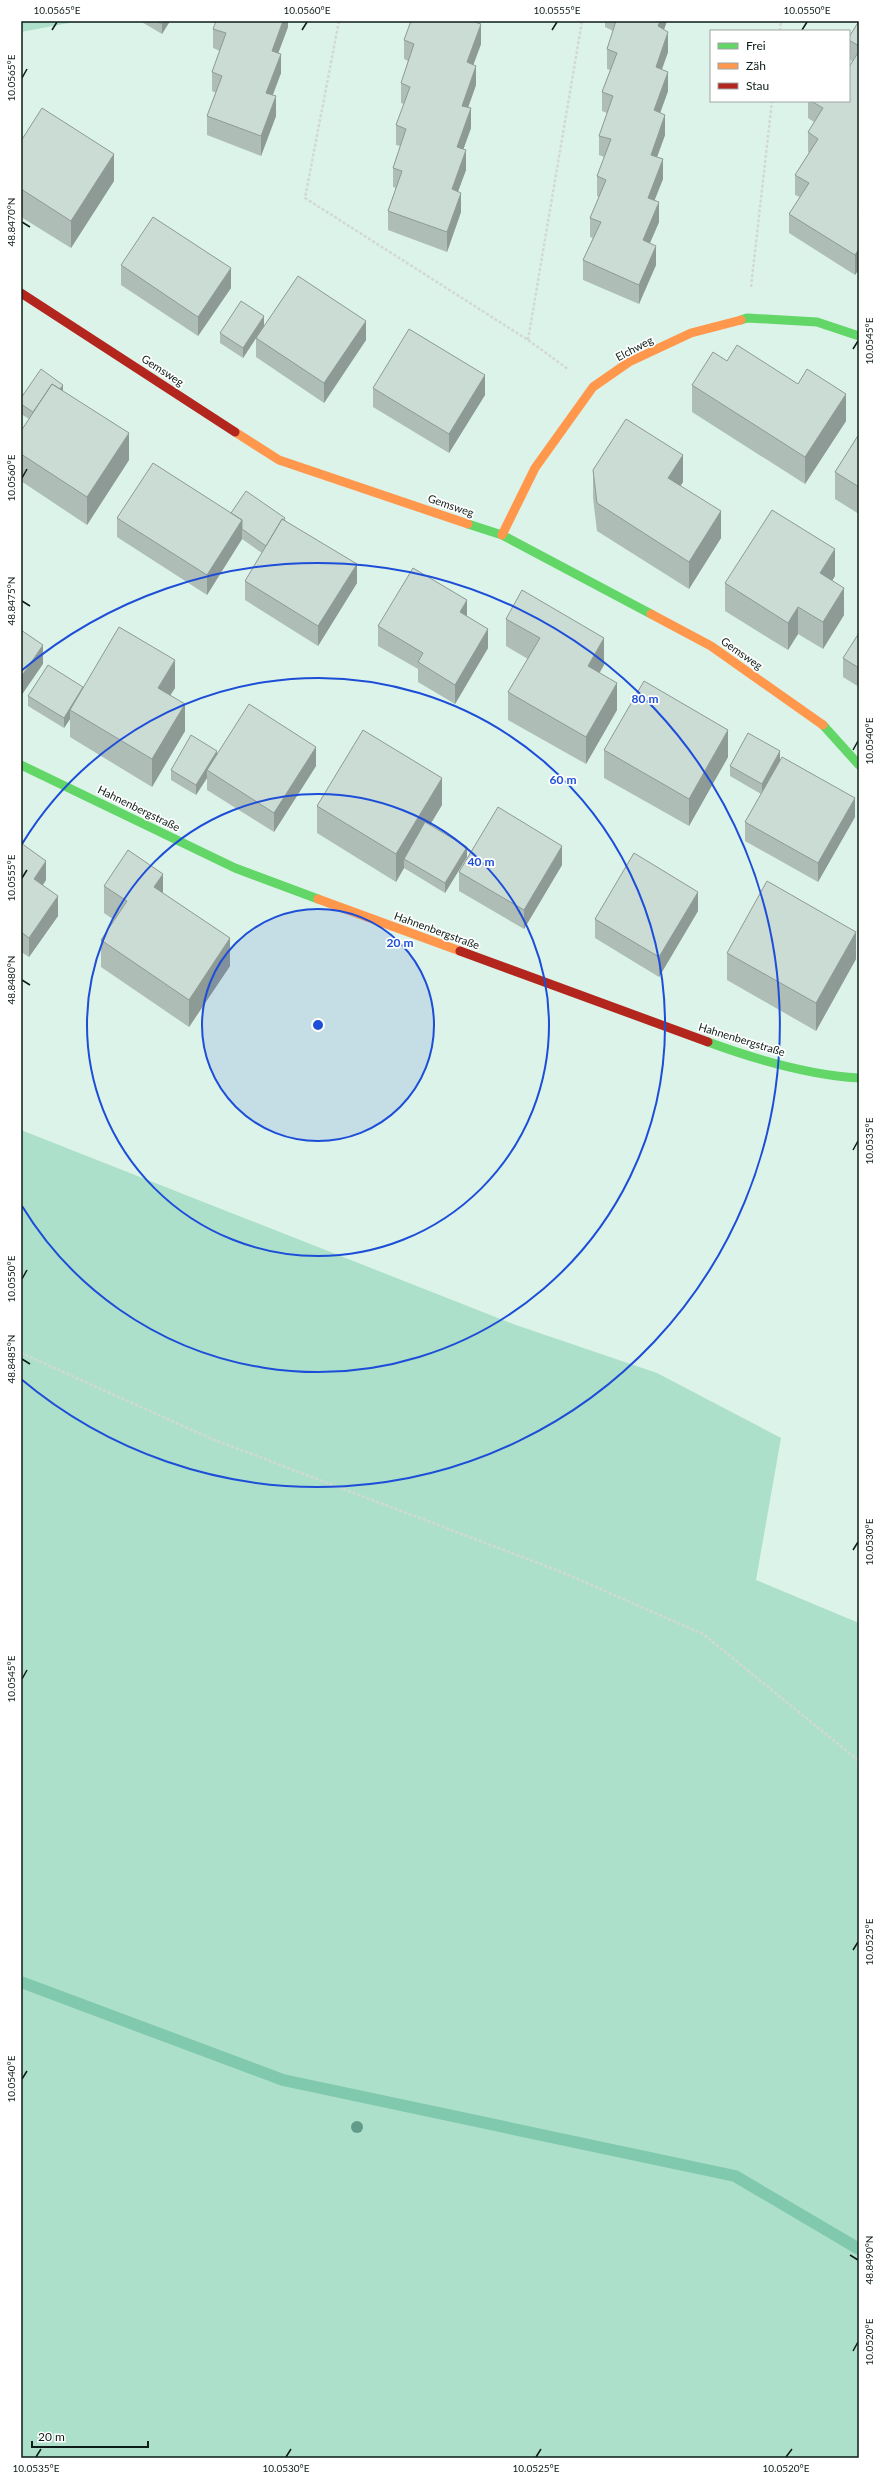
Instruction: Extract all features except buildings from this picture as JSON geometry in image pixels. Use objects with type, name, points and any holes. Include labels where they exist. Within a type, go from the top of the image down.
[{"type":"street","name":"Gemsweg","points":[[21,293],[279,460],[502,535],[711,646],[820,721],[859,765]]},
{"type":"street","name":"Elchweg","points":[[502,535],[535,468],[593,387],[629,362],[691,333],[747,318],[817,322],[859,336]]},
{"type":"street","name":"Hahnenbergstraße","points":[[21,765],[235,868],[735,1052],[825,1076],[859,1078]]},
{"type":"path","points":[[340,21],[305,198],[528,340],[593,387]]},
{"type":"path","points":[[528,340],[582,21]]},
{"type":"path","points":[[747,318],[772,102]]},
{"type":"path","points":[[21,1353],[212,1439],[559,1571],[703,1634],[859,1761]]},
{"type":"green space","points":[[21,21],[80,21],[21,32]]},
{"type":"green space","points":[[21,1130],[513,1324],[657,1373],[781,1438],[756,1580],[859,1623],[859,2458],[21,2458]]},
{"type":"waterway","points":[[21,1982],[283,2080],[735,2176],[859,2249]]},
{"type":"traffic: fast","points":[[741,320],[747,318],[817,322],[859,336]]},
{"type":"traffic: fast","points":[[468,524],[502,535],[651,614]]},
{"type":"traffic: fast","points":[[823,725],[859,765]]},
{"type":"traffic: fast","points":[[21,765],[235,868],[318,899]]},
{"type":"traffic: fast","points":[[708,1042],[783,1066],[821,1074],[859,1078]]},
{"type":"traffic: slow","points":[[502,535],[535,468],[593,387],[629,362],[691,333],[741,320]]},
{"type":"traffic: slow","points":[[235,432],[279,460],[468,524]]},
{"type":"traffic: slow","points":[[651,614],[711,646],[823,725]]},
{"type":"traffic: slow","points":[[318,899],[460,951]]},
{"type":"traffic: jam","points":[[21,293],[235,432]]},
{"type":"traffic: jam","points":[[460,951],[708,1042]]}]
